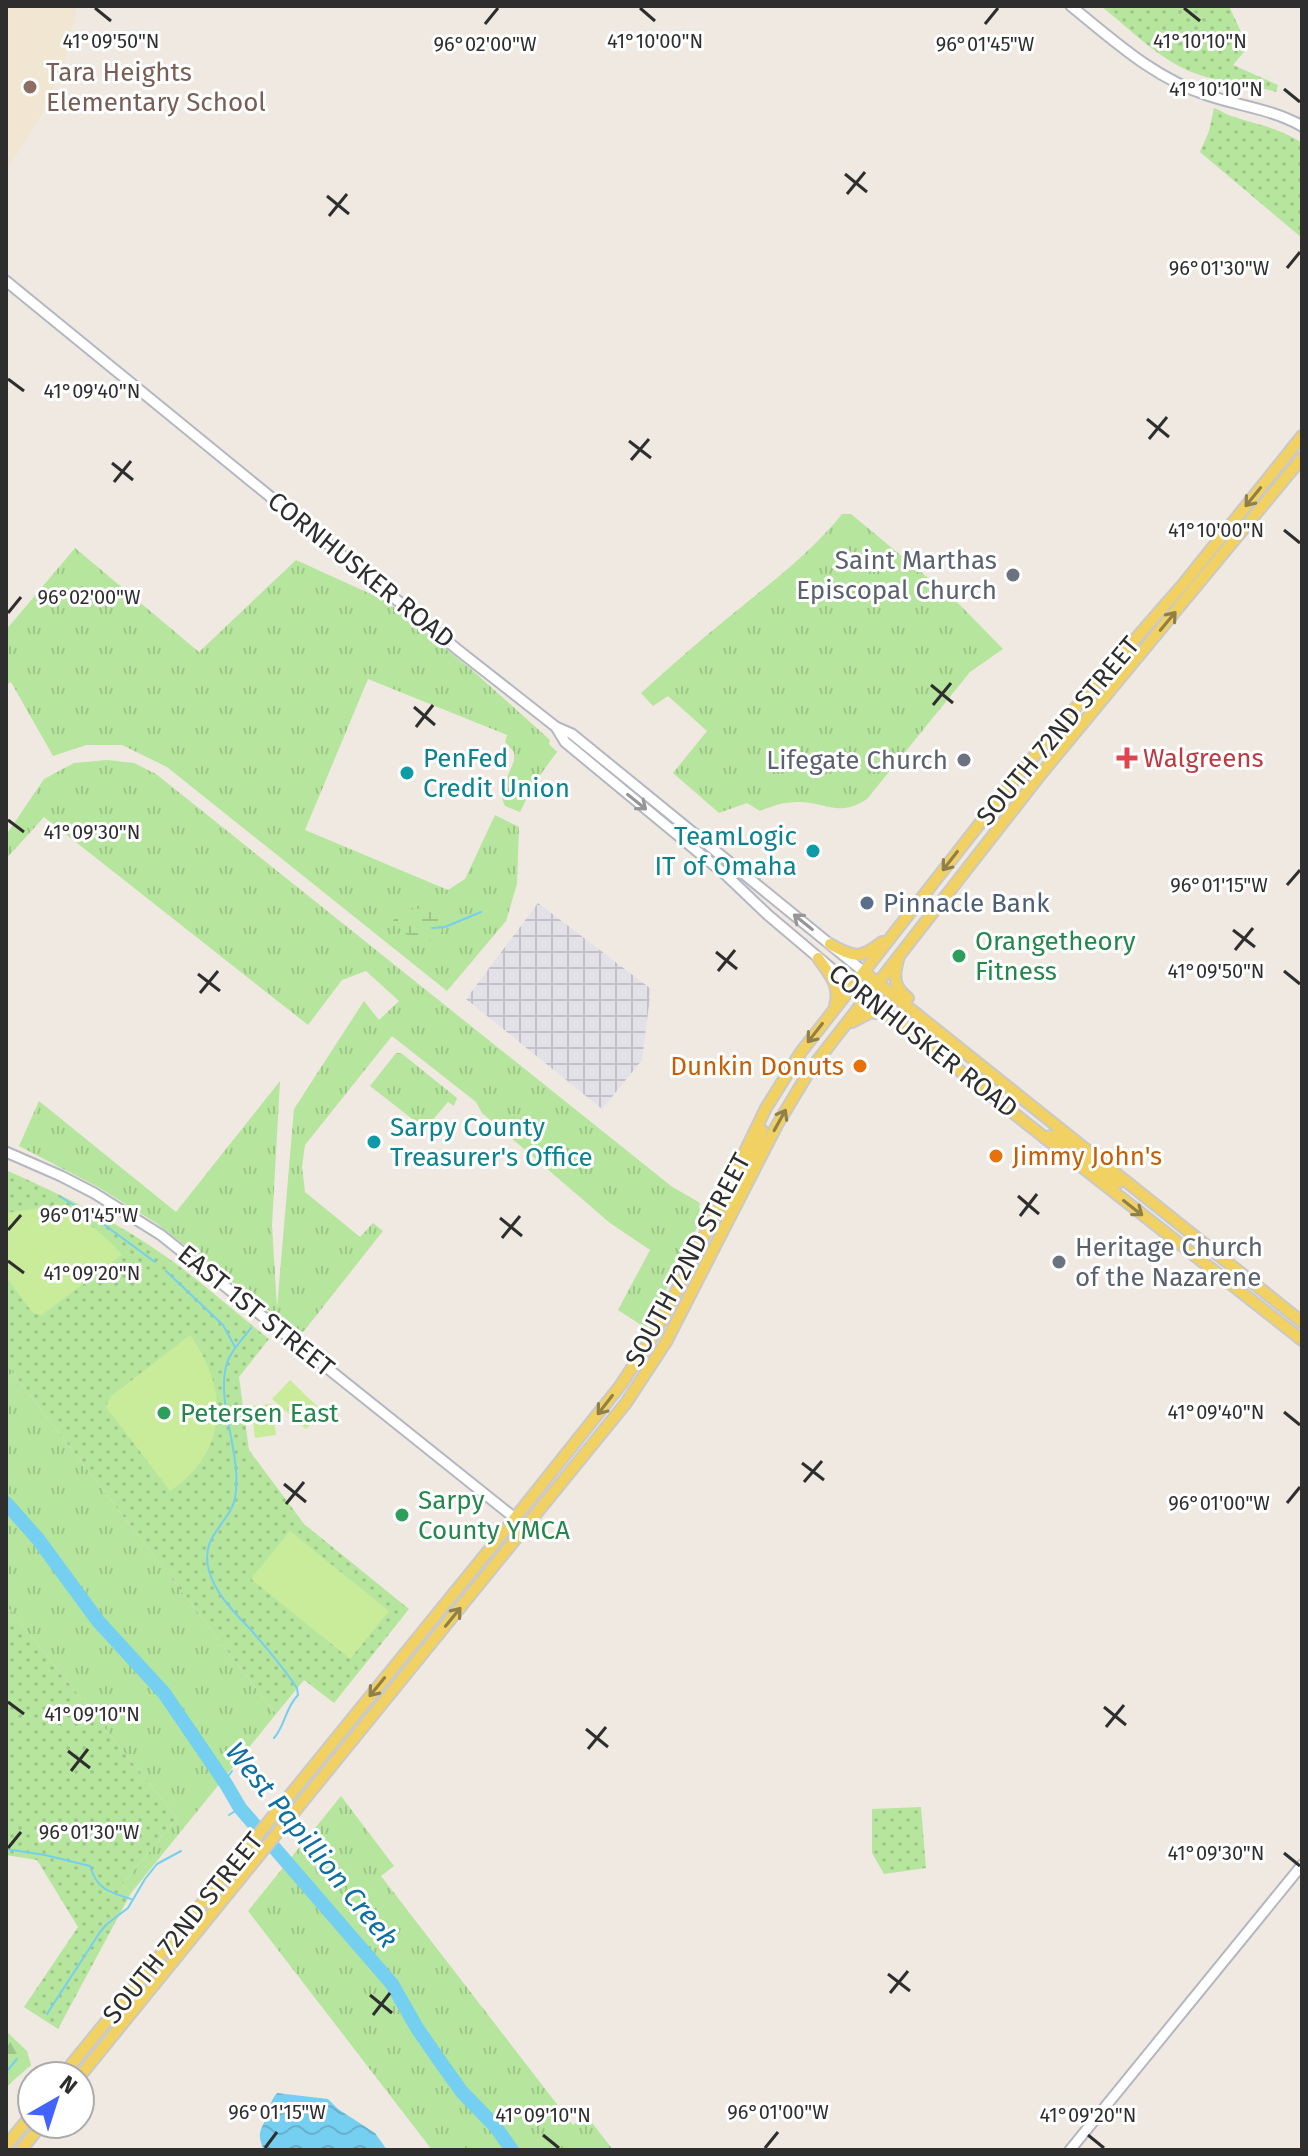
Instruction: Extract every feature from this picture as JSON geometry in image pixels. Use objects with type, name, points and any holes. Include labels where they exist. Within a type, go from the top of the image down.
[{"type":"main road","points":[[1071,6],[1155,71],[1184,86],[1274,113],[1302,126]]},
{"type":"main road","name":"CORNHUSKER ROAD","points":[[6,281],[458,650],[556,727],[572,734],[1302,1322]]},
{"type":"main road","name":"SOUTH 72ND STREET","points":[[75,2060],[620,1386],[653,1336],[766,1108],[789,1069],[1049,738],[1185,582],[1302,436]]},
{"type":"main road","name":"SOUTH 72ND STREET","points":[[93,2060],[638,1387],[666,1342],[787,1106],[810,1070],[1076,731],[1302,458]]},
{"type":"main road","name":"CORNHUSKER ROAD","points":[[556,727],[565,742],[726,875],[852,986],[1302,1340]]},
{"type":"main road","points":[[830,944],[847,954],[859,955],[870,952],[896,930]]},
{"type":"main road","points":[[901,953],[894,975],[900,991],[1019,1087],[1040,1112]]},
{"type":"main road","points":[[818,958],[837,986],[833,1010]]},
{"type":"main road","points":[[840,1031],[871,1012],[894,1020]]},
{"type":"main road","points":[[731,1214],[730,1199],[756,1147],[766,1108]]},
{"type":"main road","points":[[1045,1138],[1057,1137],[1107,1176],[1150,1202]]},
{"type":"main road","name":"EAST 1ST STREET","points":[[6,1152],[94,1193],[161,1235],[526,1527]]},
{"type":"main road","points":[[689,1298],[695,1273],[722,1217],[719,1207]]},
{"type":"main road","points":[[1070,2150],[1302,1865]]},
{"type":"shaded area","name":"Tara Heights Elementary School","points":[[6,6],[77,6],[64,63],[44,111],[6,171]]},
{"type":"shaded area","points":[[538,903],[651,989],[642,1060],[602,1109],[466,999]]},
{"type":"green space","points":[[1101,6],[1229,6],[1248,47],[1233,65],[1278,85],[1276,92],[1184,69],[1159,54]]},
{"type":"green space","points":[[1214,108],[1276,130],[1302,143],[1302,238],[1200,152]]},
{"type":"green space","points":[[842,514],[851,514],[957,602],[1003,649],[970,672],[867,799],[857,805],[832,808],[793,802],[760,811],[747,803],[719,813],[673,773],[707,731],[668,696],[653,706],[641,693],[803,555]]},
{"type":"green space","points":[[75,548],[199,652],[296,560],[386,601],[472,670],[550,740],[549,744],[557,752],[535,782],[520,812],[505,806],[500,794],[514,761],[514,752],[505,742],[507,735],[368,679],[305,830],[448,890],[465,879],[495,815],[519,827],[517,884],[506,921],[447,991],[167,767],[122,745],[86,745],[53,756],[11,682],[6,685],[6,630]]},
{"type":"green space","points":[[107,760],[134,763],[156,774],[671,1186],[700,1203],[702,1217],[647,1329],[618,1310],[650,1250],[610,1223],[482,1113],[476,1102],[392,1036],[305,1145],[302,1167],[305,1192],[360,1237],[373,1223],[383,1231],[304,1331],[298,1333],[156,1223],[98,1187],[19,1146],[39,1101],[176,1212],[280,1081],[272,1225],[277,1308],[294,1109],[364,1001],[379,1020],[399,1001],[366,971],[342,980],[308,1025],[44,817],[6,859],[6,835],[44,779],[74,763]]},
{"type":"green space","points":[[425,908],[437,916],[442,931],[430,941],[410,937],[393,921],[403,912]]},
{"type":"green space","points":[[396,1053],[401,1053],[457,1098],[454,1106],[448,1102],[425,1129],[370,1086]]},
{"type":"green space","points":[[6,1170],[89,1210],[149,1245],[194,1277],[269,1339],[239,1377],[249,1450],[304,1524],[409,1609],[334,1703],[304,1680],[276,1714],[6,1364]]},
{"type":"green space","points":[[40,1208],[65,1213],[86,1222],[122,1255],[42,1315],[32,1312],[6,1277],[6,1213]]},
{"type":"green space","name":"Petersen East","points":[[190,1335],[212,1377],[217,1418],[213,1438],[204,1457],[170,1491],[106,1407],[110,1397]]},
{"type":"green space","points":[[6,1364],[276,1714],[131,1893],[122,1885],[177,1818],[6,1605]]},
{"type":"green space","points":[[290,1380],[323,1412],[306,1429],[272,1399]]},
{"type":"green space","points":[[272,1404],[276,1435],[255,1438],[251,1406]]},
{"type":"green space","points":[[290,1531],[389,1611],[350,1659],[251,1579]]},
{"type":"green space","points":[[6,1605],[177,1818],[122,1885],[131,1893],[58,2029],[24,2007],[78,1927],[37,1860],[6,1855]]},
{"type":"green space","points":[[341,1796],[394,1866],[381,1876],[573,2125],[586,2115],[613,2150],[432,2150],[248,1911]]},
{"type":"green space","points":[[921,1807],[926,1868],[884,1874],[872,1853],[872,1809]]},
{"type":"green space","points":[[6,2031],[27,2051],[30,2060],[16,2060],[16,2078],[6,2087]]},
{"type":"water","points":[[277,2093],[328,2099],[375,2133],[387,2150],[264,2150],[261,2130]]},
{"type":"waterway","points":[[432,928],[445,927],[481,912]]},
{"type":"waterway","points":[[61,1197],[155,1262]]},
{"type":"waterway","points":[[166,1271],[223,1325],[235,1347]]},
{"type":"waterway","points":[[251,1328],[234,1349],[224,1378],[235,1464],[235,1498],[212,1539],[207,1559],[212,1580],[221,1596],[297,1688],[298,1695],[274,1738]]},
{"type":"waterway","name":"West Papillion Creek","points":[[6,1503],[38,1539],[98,1621],[164,1693],[240,1808],[392,1984],[417,2028],[462,2092],[495,2126],[512,2150]]},
{"type":"waterway","points":[[224,1782],[232,1771]]},
{"type":"waterway","points":[[229,1815],[240,1808]]},
{"type":"waterway","points":[[6,1849],[90,1866],[96,1880],[104,1888],[131,1899]]},
{"type":"waterway","points":[[47,2014],[100,1932],[128,1908],[157,1864],[181,1851]]},
{"type":"waterway","points":[[6,2072],[17,2059]]},
{"type":"place","name":"Tara Heights Elementary School","points":[[30,87]]},
{"type":"place","name":"Saint Marthas Episcopal Church","points":[[1013,575]]},
{"type":"place","name":"Walgreens","points":[[1127,758]]},
{"type":"place","name":"Lifegate Church","points":[[964,760]]},
{"type":"place","name":"PenFed Credit Union","points":[[407,773]]},
{"type":"place","name":"TeamLogic IT of Omaha","points":[[813,851]]},
{"type":"place","name":"Pinnacle Bank","points":[[867,903]]},
{"type":"place","name":"Orangetheory Fitness","points":[[959,956]]},
{"type":"place","name":"Dunkin Donuts","points":[[860,1066]]},
{"type":"place","name":"Sarpy County Treasurer's Office","points":[[374,1142]]},
{"type":"place","name":"Jimmy John's","points":[[996,1156]]},
{"type":"place","name":"Heritage Church of the Nazarene","points":[[1059,1262]]},
{"type":"place","name":"Petersen East","points":[[164,1413]]},
{"type":"place","name":"Sarpy County YMCA","points":[[402,1515]]}]
